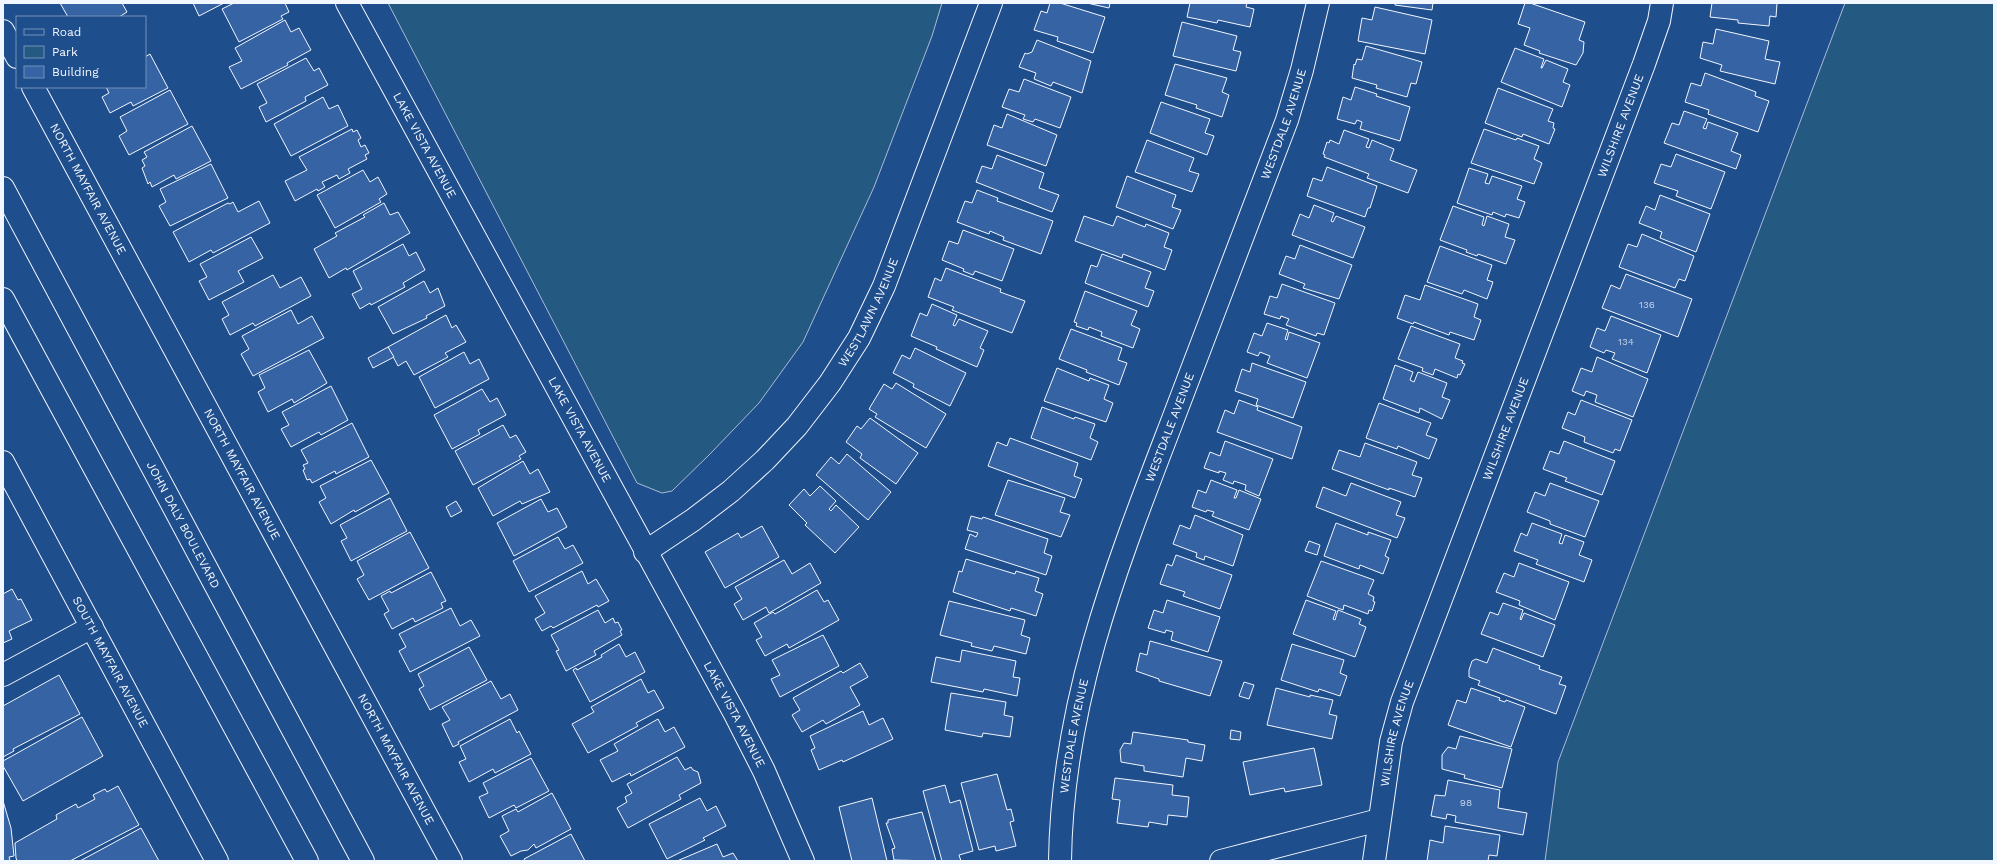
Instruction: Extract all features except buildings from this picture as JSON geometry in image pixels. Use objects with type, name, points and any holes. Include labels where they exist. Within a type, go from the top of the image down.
[{"type":"street","name":"LAKE VISTA AVENUE","points":[[347,3],[760,764],[791,830],[803,861]]},
{"type":"street","name":"WESTLAWN AVENUE","points":[[645,552],[693,520],[732,491],[765,460],[797,426],[830,382],[859,338],[884,286],[991,3]]},
{"type":"street","name":"WESTDALE AVENUE","points":[[1060,861],[1063,804],[1070,746],[1079,698],[1107,595],[1286,120],[1302,70],[1318,3]]},
{"type":"street","name":"WILSHIRE AVENUE","points":[[1374,861],[1391,742],[1402,702],[1644,64],[1659,21],[1662,3]]},
{"type":"street","points":[[3,32],[16,55]]},
{"type":"street","name":"NORTH MAYFAIR AVENUE","points":[[34,88],[451,861]]},
{"type":"street","name":"JOHN DALY BOULEVARD","points":[[3,188],[363,861]]},
{"type":"street","points":[[3,299],[307,861]]},
{"type":"street","name":"SOUTH MAYFAIR AVENUE","points":[[3,462],[217,861]]},
{"type":"street","points":[[3,676],[92,627]]},
{"type":"street","points":[[1221,861],[1379,820]]},
{"type":"green space","points":[[388,3],[942,3],[932,36],[874,187],[803,342],[759,403],[672,491],[662,493],[637,483]]},
{"type":"green space","points":[[1845,3],[1994,3],[1994,861],[1545,861],[1558,762]]}]
